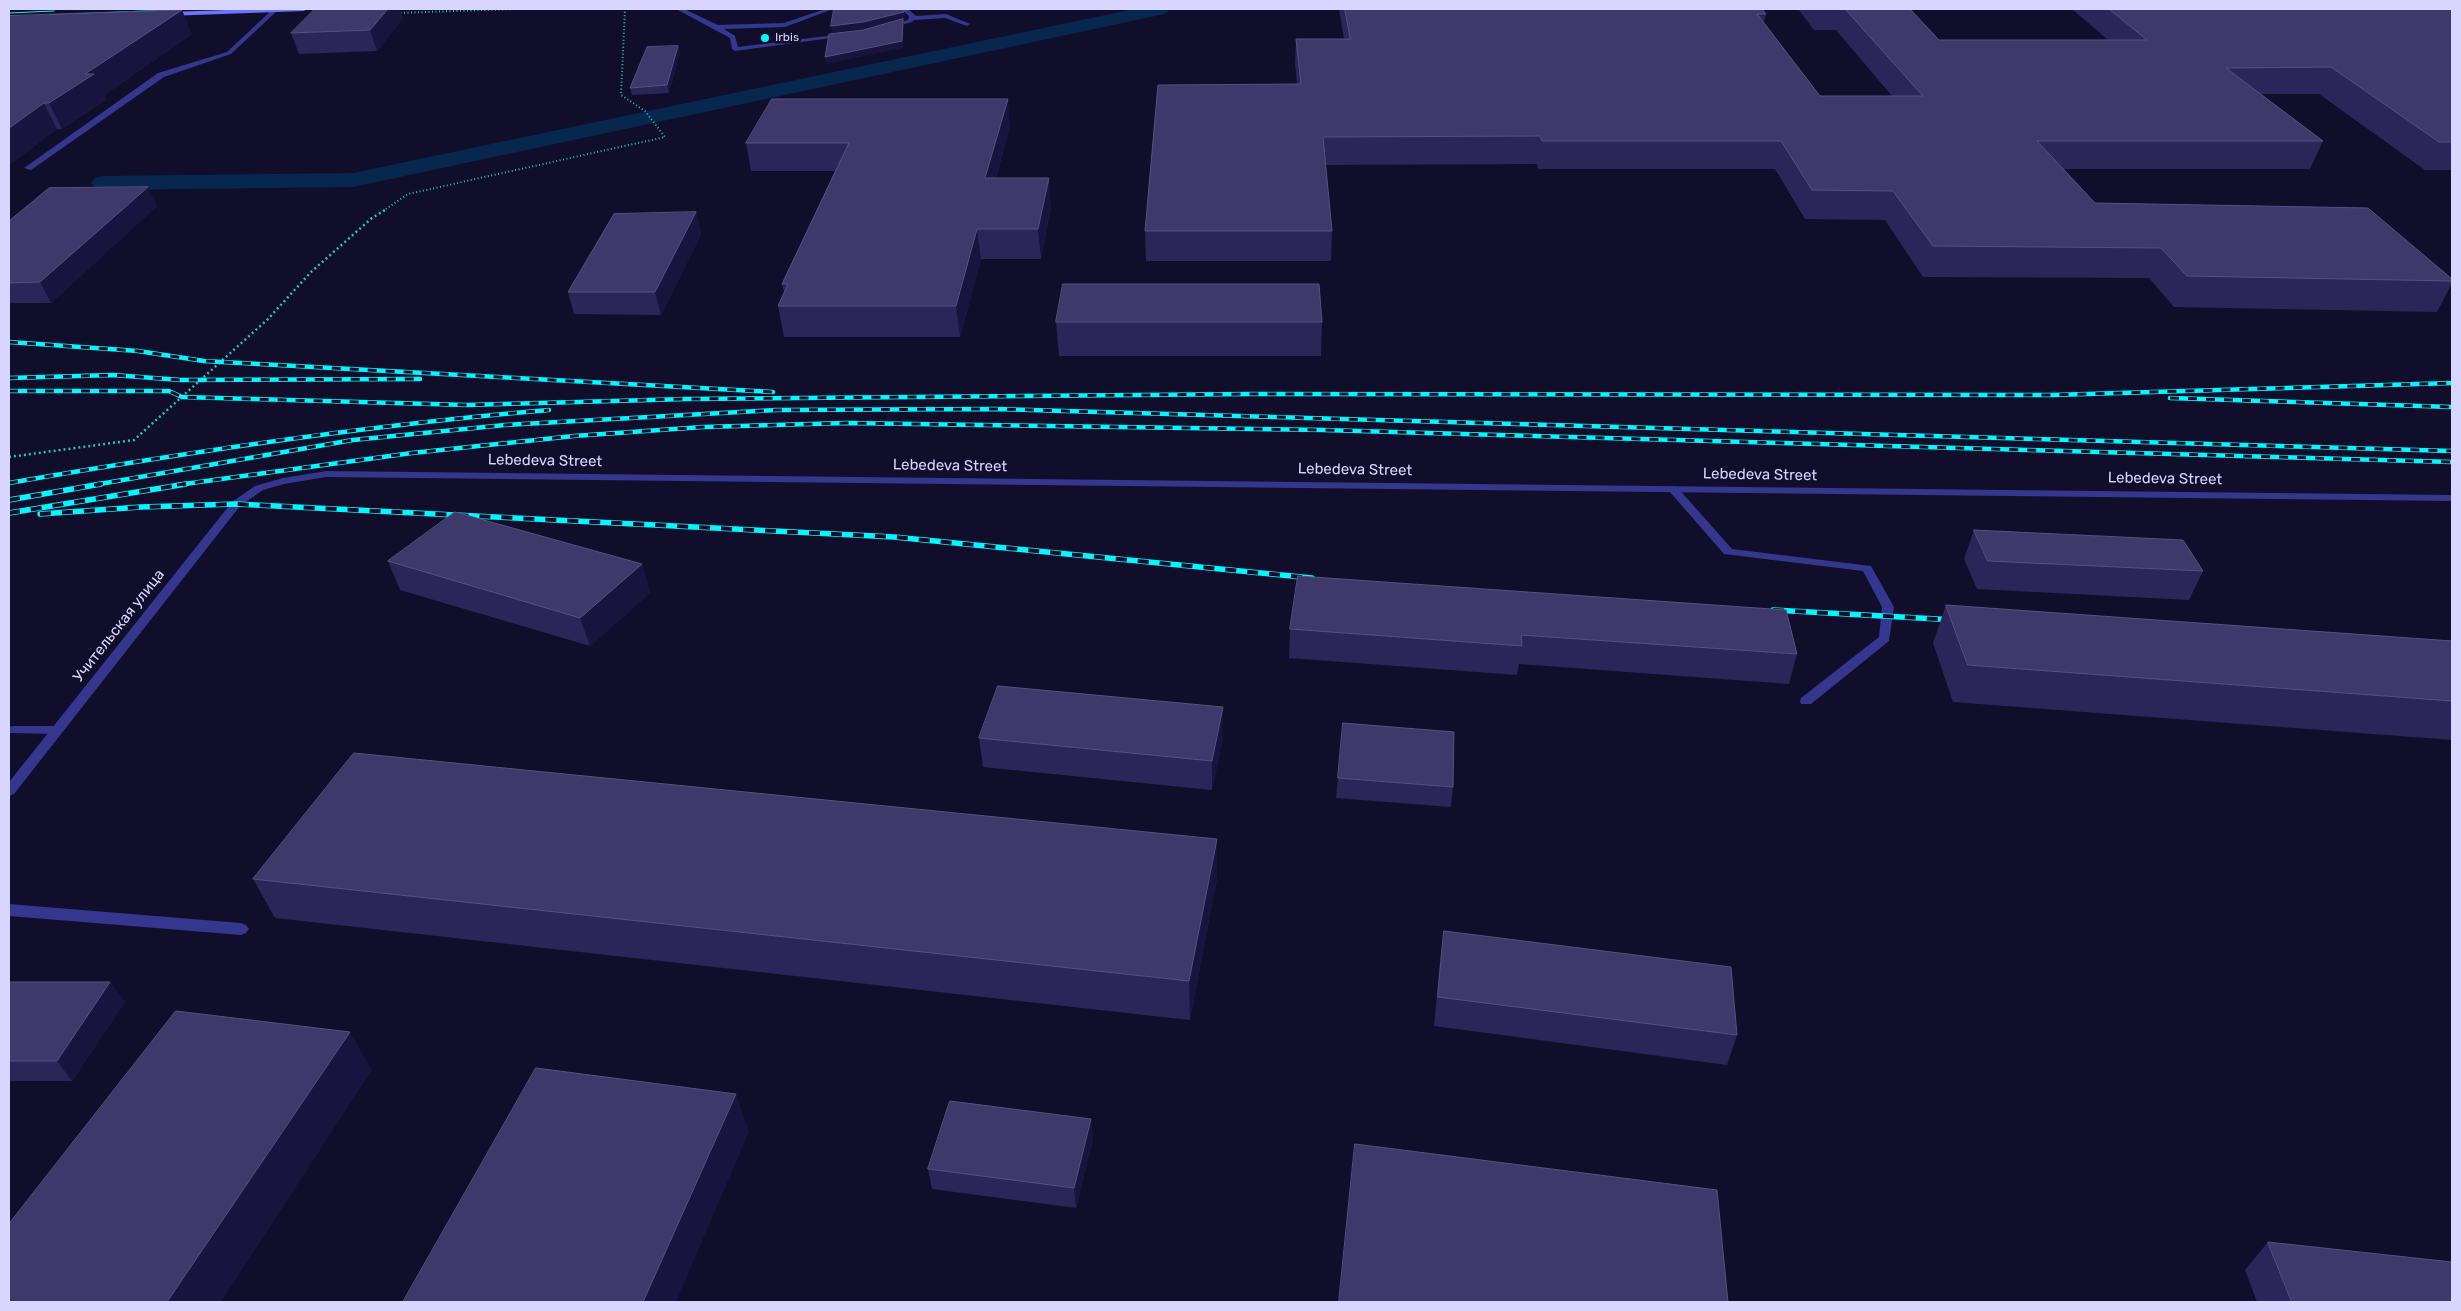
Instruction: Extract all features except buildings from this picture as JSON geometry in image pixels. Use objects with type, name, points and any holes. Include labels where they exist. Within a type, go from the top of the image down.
[{"type":"main road","points":[[157,15],[304,9]]},
{"type":"street","points":[[679,9],[717,27],[733,37],[735,48],[847,36]]},
{"type":"street","points":[[717,27],[786,24],[830,9]]},
{"type":"street","points":[[904,9],[913,16],[912,18]]},
{"type":"street","points":[[28,168],[161,75],[229,53],[275,10]]},
{"type":"street","points":[[882,29],[910,21],[912,18],[946,16],[967,24]]},
{"type":"street","name":"Lebedeva Street","points":[[259,488],[283,481],[326,474],[2452,498]]},
{"type":"street","name":"Учительская улица","points":[[9,791],[236,504],[259,488]]},
{"type":"street","points":[[1673,489],[1728,552],[1867,568],[1888,607],[1885,638],[1806,701]]},
{"type":"street","points":[[14,730],[57,730]]},
{"type":"street","points":[[9,910],[241,929]]},
{"type":"path","points":[[9,457],[134,440],[268,319],[311,272],[372,218],[408,194],[665,137],[645,111],[621,95],[624,9]]},
{"type":"waterway","points":[[103,183],[353,180],[1160,9]]},
{"type":"tram line","points":[[49,15],[194,9]]},
{"type":"tram line","points":[[9,13],[54,11]]},
{"type":"railway","points":[[9,342],[138,351],[204,361],[773,392]]},
{"type":"railway","points":[[9,378],[113,375],[181,380],[420,379]]},
{"type":"railway","points":[[9,391],[169,391],[182,397],[467,405],[687,399],[1250,394],[2053,395],[2452,383]]},
{"type":"railway","points":[[2170,398],[2452,407]]},
{"type":"railway","points":[[94,485],[353,440],[505,425],[776,410],[996,409],[2452,451]]},
{"type":"railway","points":[[9,483],[278,441],[413,423],[549,410]]},
{"type":"railway","points":[[177,485],[412,453],[574,436],[703,427],[846,423],[1323,430],[2452,462]]},
{"type":"railway","points":[[9,500],[101,484]]},
{"type":"railway","points":[[9,513],[186,484]]},
{"type":"railway","points":[[40,514],[141,507],[236,504],[894,537],[1312,578]]},
{"type":"railway","points":[[1773,610],[1956,620]]},
{"type":"place","name":"Irbis","points":[[765,38]]}]
